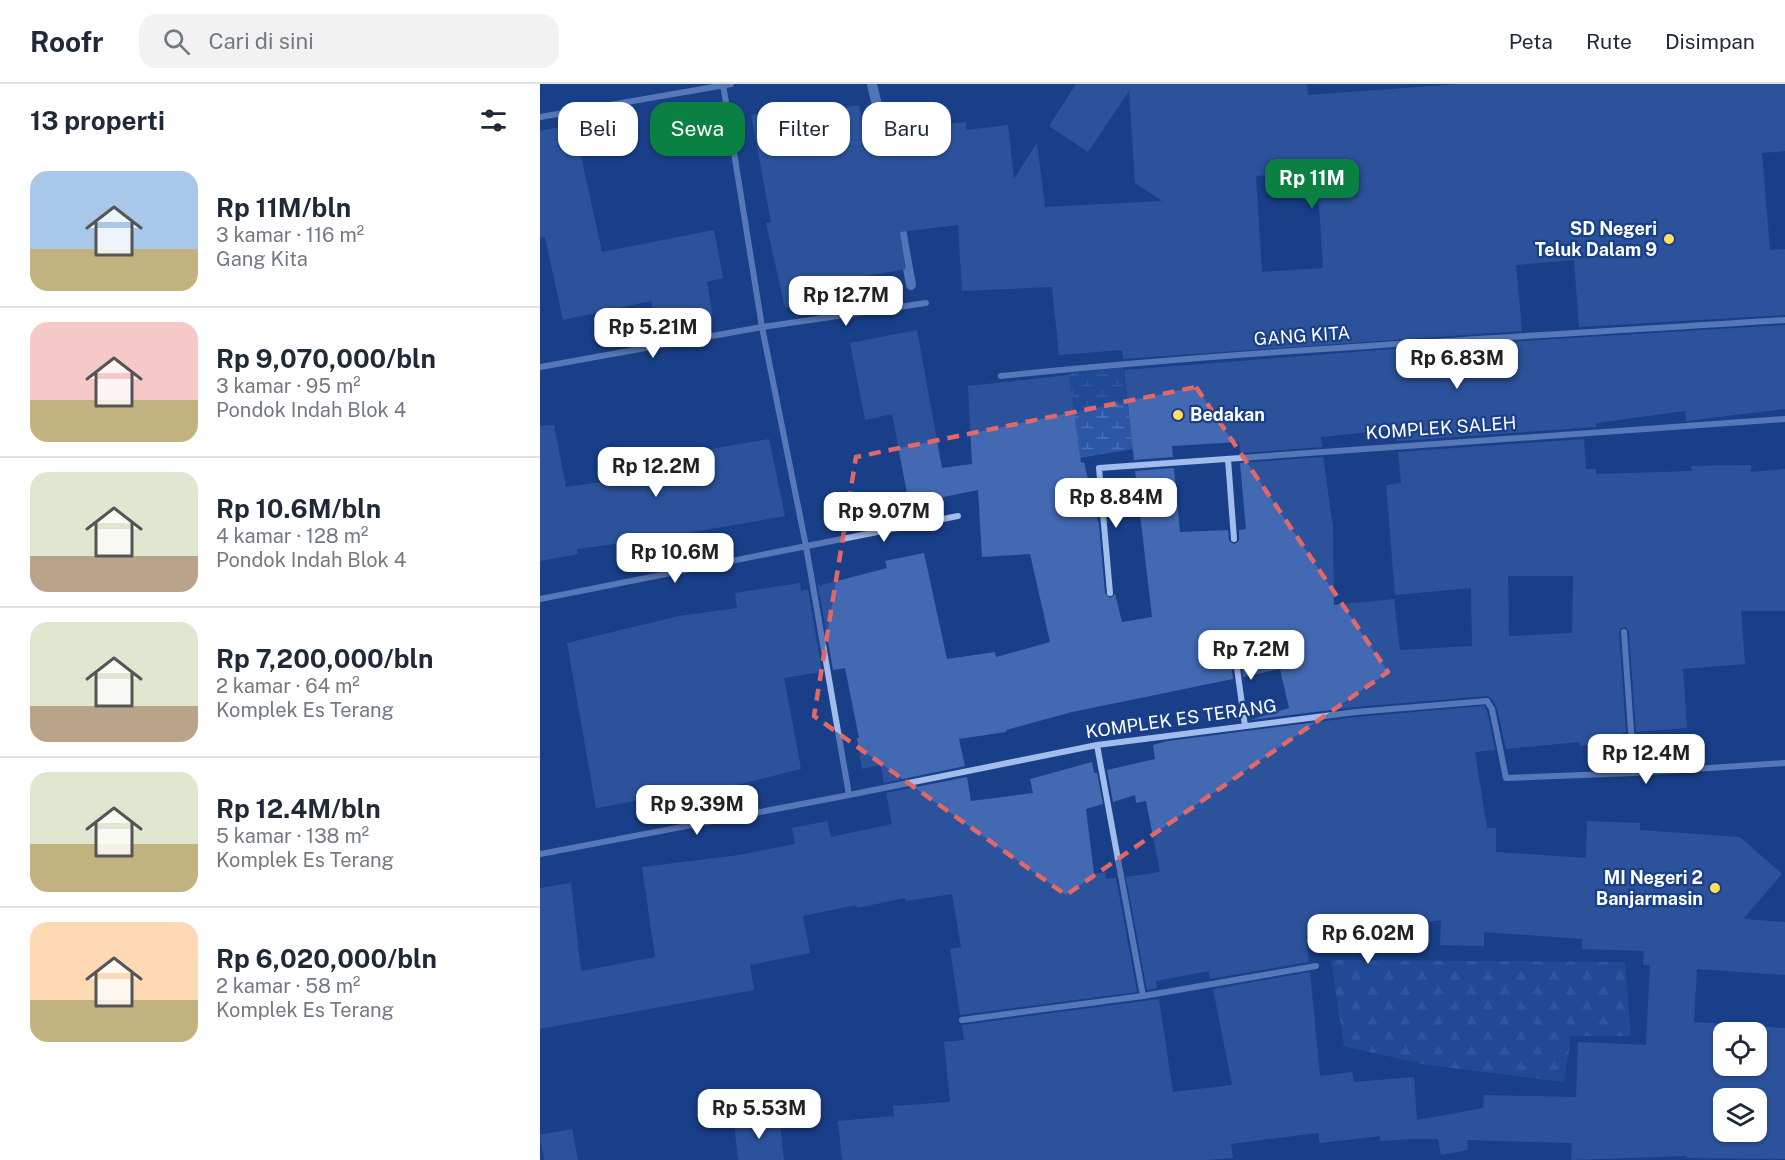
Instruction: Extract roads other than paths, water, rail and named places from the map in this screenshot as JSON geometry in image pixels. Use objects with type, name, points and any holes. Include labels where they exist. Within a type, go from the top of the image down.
[{"type":"street","points":[[540,117],[726,84],[762,327],[806,546],[849,795]]},
{"type":"street","points":[[540,367],[762,327],[926,303]]},
{"type":"street","name":"GANG KITA","points":[[1001,376],[1092,366],[1254,354],[1785,320]]},
{"type":"street","name":"KOMPLEK SALEH","points":[[1110,592],[1099,468],[1730,421],[1785,419]]},
{"type":"street","points":[[1228,459],[1234,539]]},
{"type":"street","points":[[540,599],[958,516]]},
{"type":"street","points":[[1624,632],[1634,773]]},
{"type":"street","points":[[1233,639],[1245,726]]},
{"type":"street","name":"KOMPLEK ES TERANG","points":[[540,854],[849,795],[1097,744],[1356,712],[1487,701],[1492,709],[1506,778],[1634,773],[1785,763]]},
{"type":"street","points":[[1097,744],[1143,996]]},
{"type":"street","points":[[962,1020],[1143,996],[1316,966]]},
{"type":"waterway","points":[[872,84],[876,102]]},
{"type":"waterway","points":[[899,218],[911,285]]},
{"type":"place","name":"SD Negeri Teluk Dalam 9","points":[[1669,239]]},
{"type":"place","name":"Bedakan","points":[[1178,415]]},
{"type":"place","name":"MI Negeri 2 Banjarmasin","points":[[1715,888]]}]
